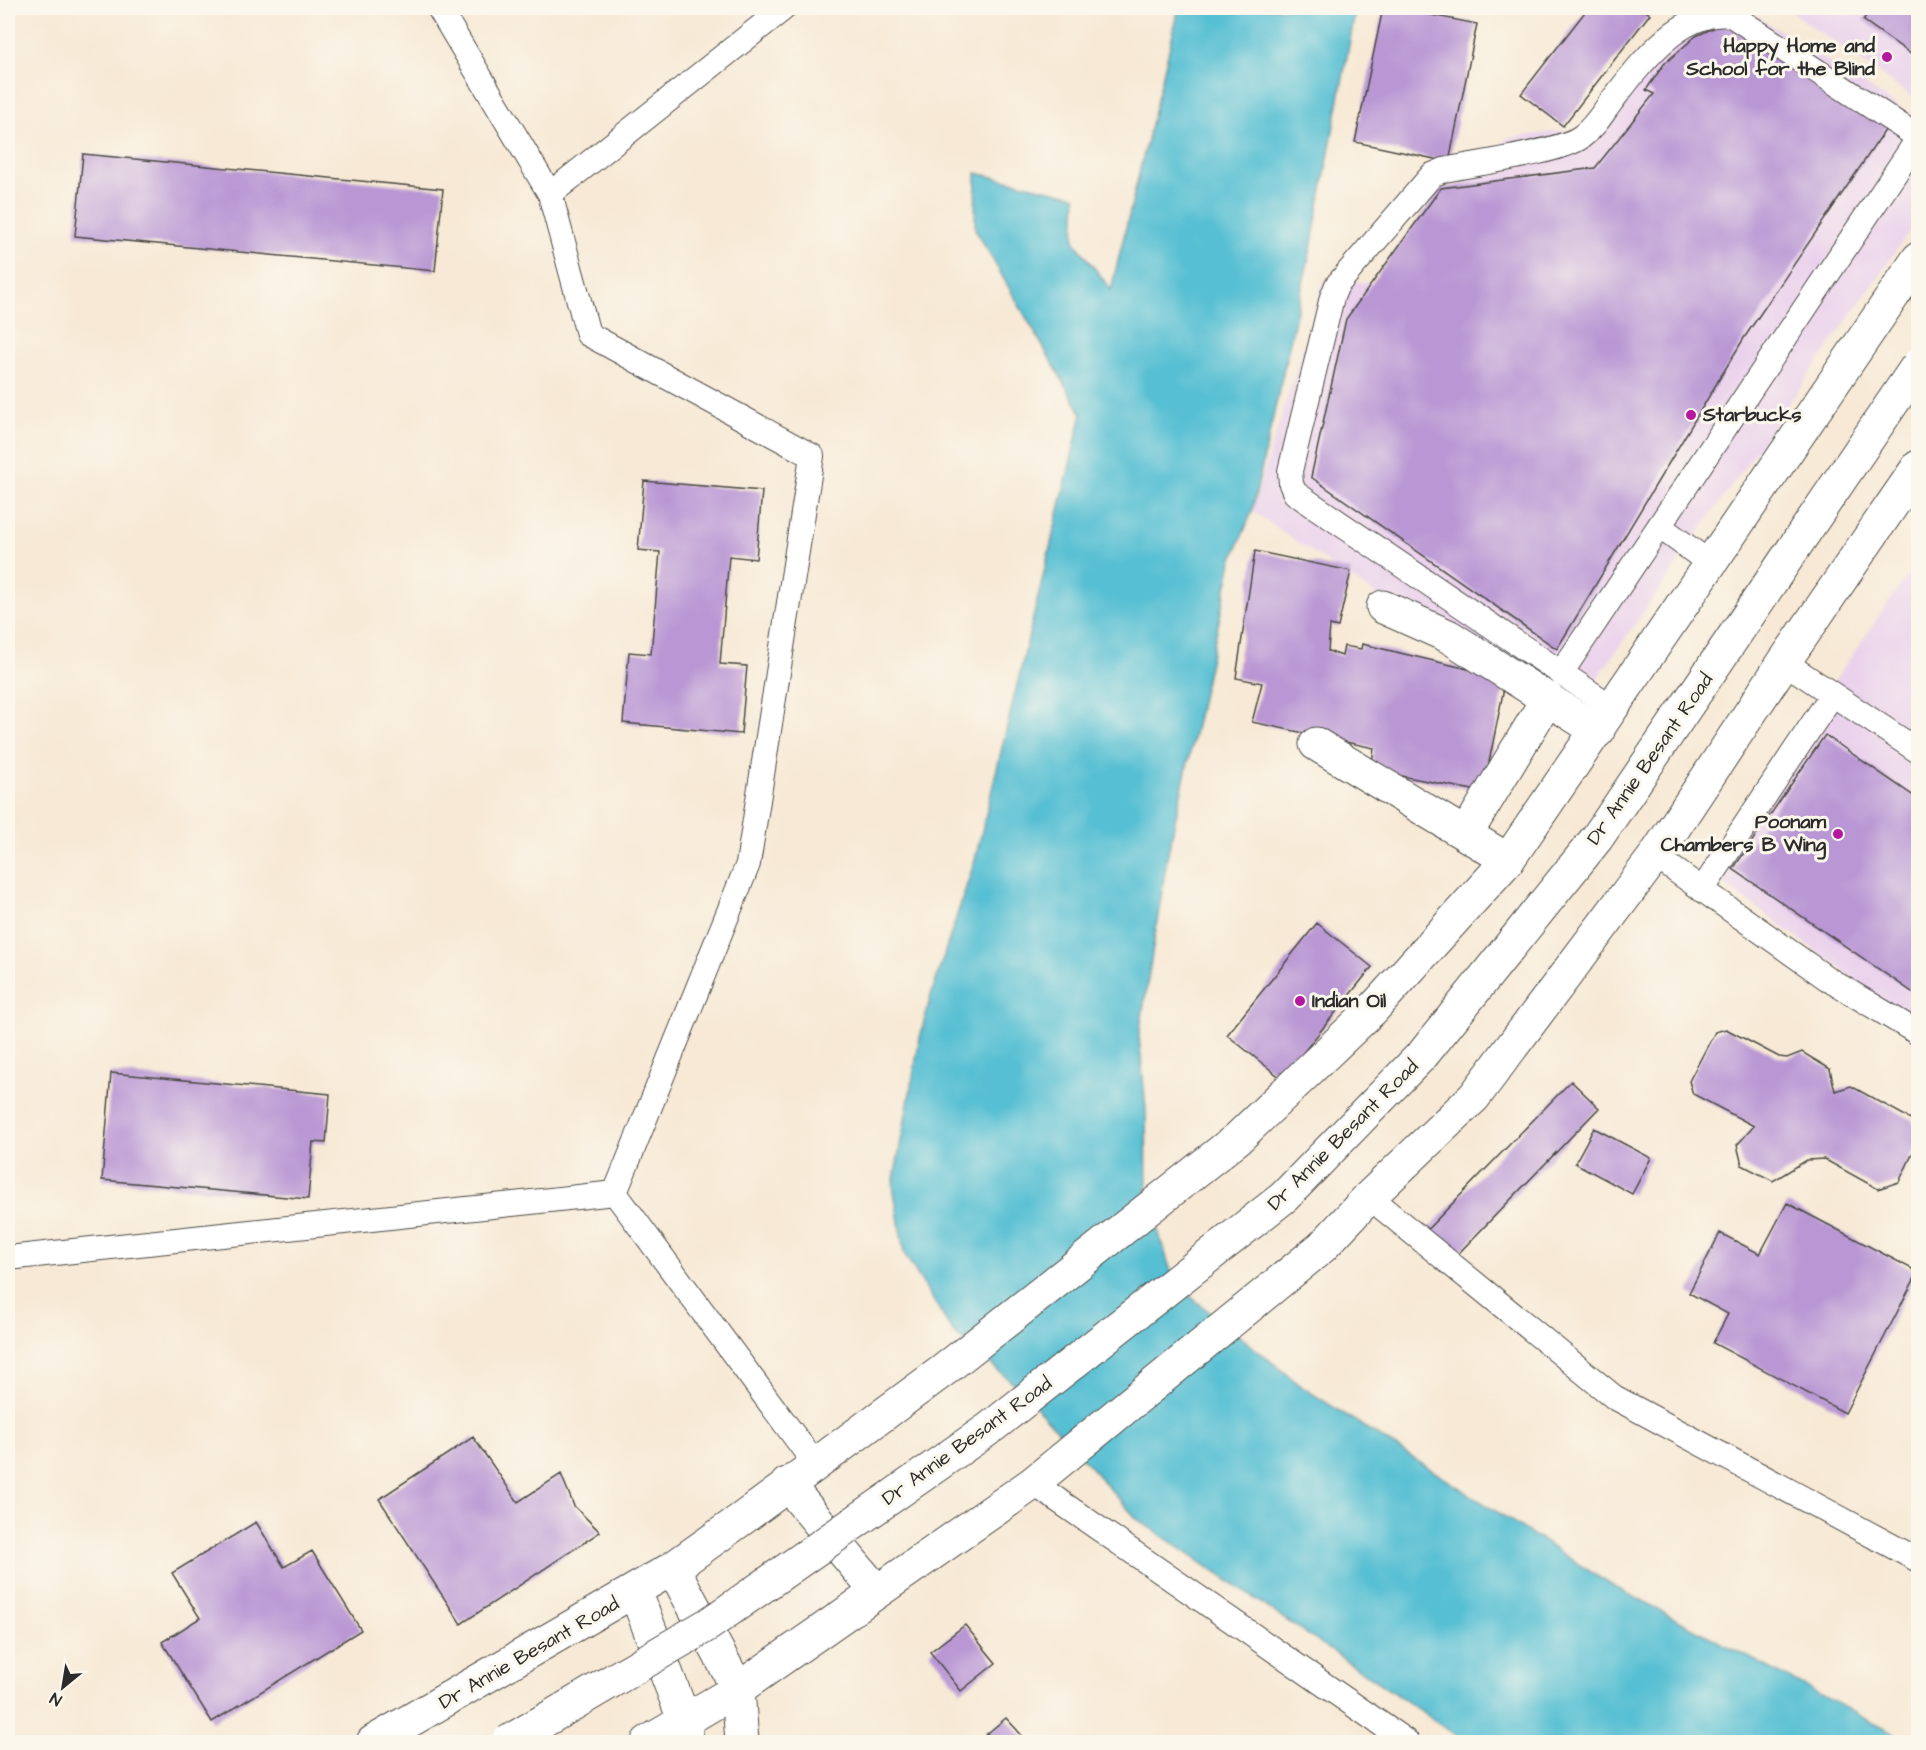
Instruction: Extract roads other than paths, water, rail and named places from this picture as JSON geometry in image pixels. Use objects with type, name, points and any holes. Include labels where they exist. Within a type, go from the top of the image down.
[{"type":"main road","points":[[1317,744],[1508,860],[1918,259]]},
{"type":"main road","name":"Dr Annie Besant Road","points":[[508,1743],[709,1624],[990,1428],[1284,1197],[1424,1053],[1597,838],[1918,366]]},
{"type":"main road","points":[[648,1743],[686,1732],[738,1689],[1033,1483],[1322,1247],[1369,1197],[1473,1097],[1655,856],[1918,467]]},
{"type":"main road","points":[[1383,607],[1554,685],[1606,719]]},
{"type":"main road","points":[[1466,834],[1554,685]]},
{"type":"main road","name":"Dr Annie Besant Road","points":[[373,1743],[673,1568],[944,1370],[1238,1138],[1374,1008],[1508,860]]},
{"type":"main road","points":[[787,1484],[877,1592]]},
{"type":"main road","points":[[673,1568],[738,1689],[742,1743]]},
{"type":"main road","points":[[635,1591],[686,1732]]},
{"type":"lane","points":[[439,8],[550,194],[588,334],[812,456],[748,864],[615,1193]]},
{"type":"lane","points":[[550,194],[784,8]]},
{"type":"lane","points":[[1731,15],[1918,138],[1659,526],[1554,685],[1296,493],[1291,484],[1290,471],[1332,297],[1337,285],[1432,175],[1444,170],[1570,144],[1590,129],[1640,65],[1687,23],[1701,16],[1731,15]]},
{"type":"lane","points":[[1659,526],[1711,564]]},
{"type":"lane","points":[[1784,662],[1918,751]]},
{"type":"lane","points":[[1702,890],[1832,695]]},
{"type":"lane","points":[[1655,856],[1828,979],[1918,1033]]},
{"type":"lane","points":[[8,1258],[615,1193]]},
{"type":"lane","points":[[615,1193],[815,1464]]},
{"type":"lane","points":[[1369,1197],[1614,1397],[1918,1560]]},
{"type":"lane","points":[[1033,1483],[1407,1743]]},
{"type":"water","points":[[1179,8],[1356,8],[1311,248],[1252,511],[1232,561],[1168,853],[1139,1036],[1146,1109],[1147,1196],[1175,1284],[1305,1389],[1611,1585],[1910,1742],[1466,1742],[1137,1519],[1020,1389],[953,1332],[904,1253],[893,1185],[920,1038],[931,995],[975,860],[1082,414],[975,229],[976,173],[1076,196],[1074,241],[1111,290]]},
{"type":"place","name":"Happy Home and School for the Blind","points":[[1887,57]]},
{"type":"place","name":"Starbucks","points":[[1691,415]]},
{"type":"place","name":"Poonam Chambers B Wing","points":[[1838,834]]},
{"type":"place","name":"Indian Oil","points":[[1300,1001]]}]
